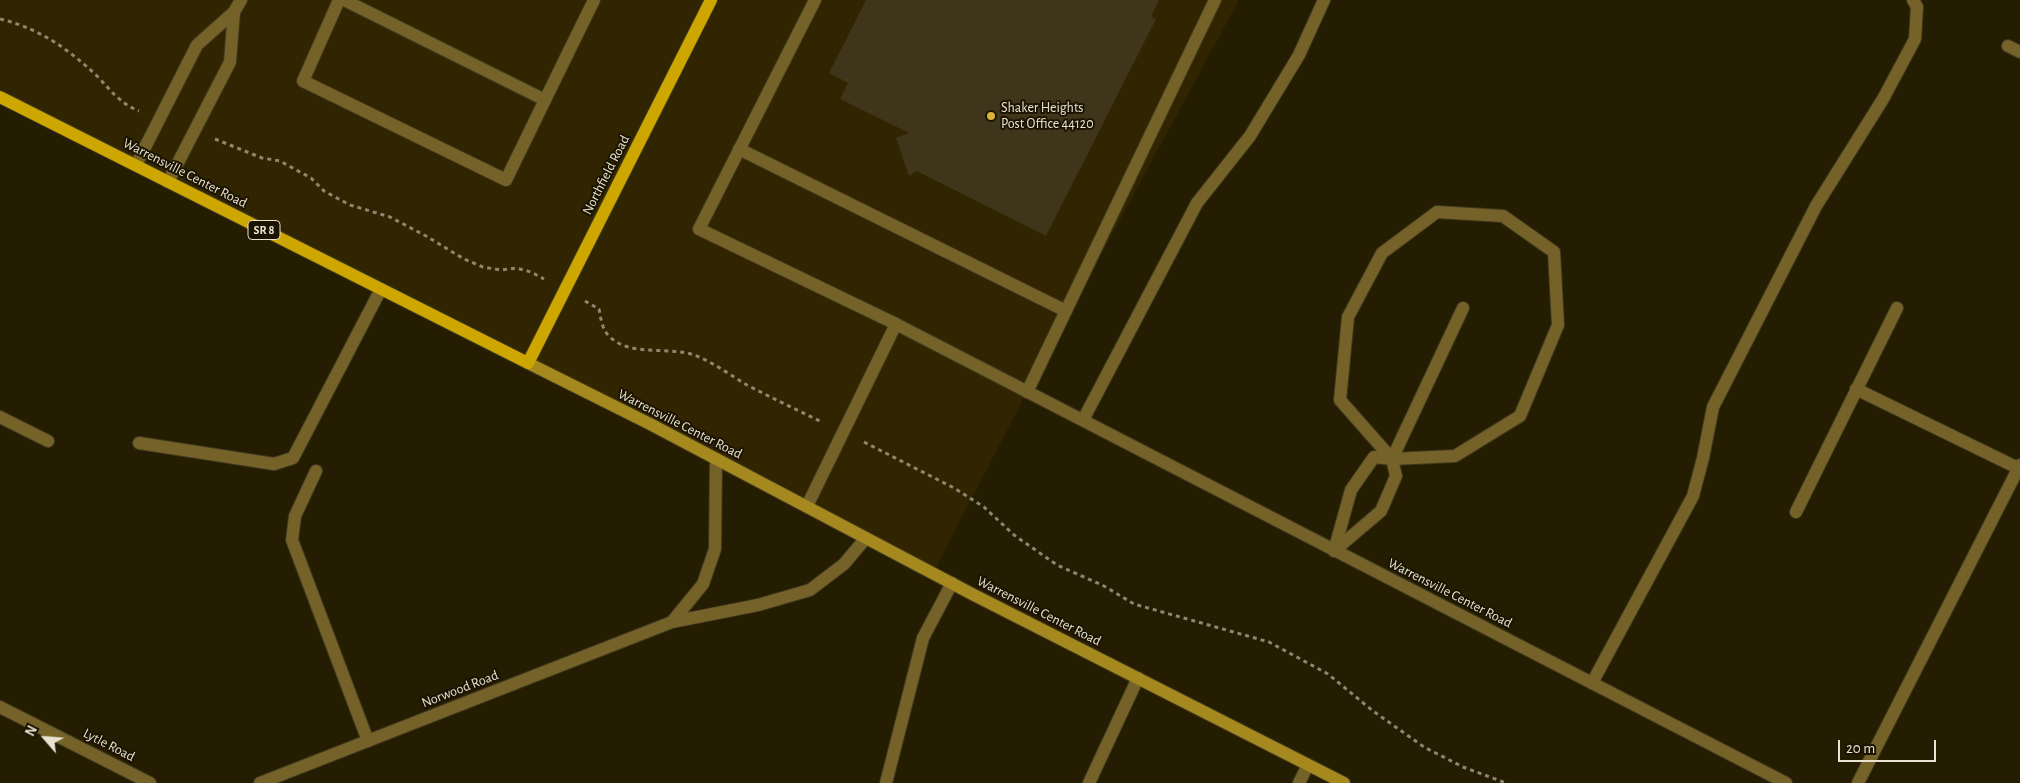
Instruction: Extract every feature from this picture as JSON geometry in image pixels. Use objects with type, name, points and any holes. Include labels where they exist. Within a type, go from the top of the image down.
[{"type":"main road","name":"Northfield Road","points":[[528,363],[712,0]]},
{"type":"main road","name":"Warrensville Center Road","points":[[0,97],[528,363],[807,506],[952,583],[1344,783]]},
{"type":"street","points":[[136,165],[197,46],[234,12],[241,0]]},
{"type":"street","points":[[339,0],[303,81],[506,180],[594,0]]},
{"type":"street","points":[[344,0],[545,100]]},
{"type":"street","points":[[815,0],[739,149],[1066,311]]},
{"type":"street","points":[[1027,392],[1216,0]]},
{"type":"street","points":[[1082,420],[1197,202],[1250,136],[1299,55],[1324,0]]},
{"type":"street","points":[[1592,684],[1693,496],[1713,407],[1816,206],[1883,100],[1915,39],[1918,7],[1913,0]]},
{"type":"street","points":[[168,182],[230,62],[234,12]]},
{"type":"street","points":[[2008,46],[2020,52]]},
{"type":"street","name":"Warrensville Center Road","points":[[739,149],[699,229],[896,324],[1786,783]]},
{"type":"street","points":[[1334,550],[1351,490],[1374,457],[1392,459],[1455,456],[1520,416],[1558,325],[1554,252],[1503,216],[1437,212],[1382,253],[1348,317],[1340,400],[1392,459],[1396,476],[1381,511],[1334,550]]},
{"type":"street","points":[[139,443],[274,464],[293,458],[381,289]]},
{"type":"street","points":[[1392,459],[1463,308]]},
{"type":"street","points":[[1796,512],[1897,308]]},
{"type":"street","points":[[807,506],[896,324]]},
{"type":"street","points":[[1856,390],[2019,468],[1858,783]]},
{"type":"street","points":[[0,417],[48,441]]},
{"type":"street","name":"Norwood Road","points":[[672,622],[703,584],[715,549],[716,459]]},
{"type":"street","points":[[316,471],[295,516],[292,540],[368,741]]},
{"type":"street","name":"Norwood Road","points":[[260,783],[672,622],[758,606],[810,590],[844,564],[866,538]]},
{"type":"street","points":[[886,783],[923,638],[952,583]]},
{"type":"street","points":[[1089,783],[1138,678]]},
{"type":"street","name":"Lytle Road","points":[[0,707],[150,783]]},
{"type":"street","points":[[1299,783],[1308,765]]},
{"type":"path","points":[[0,20],[12,22],[43,35],[70,51],[99,78],[115,97],[130,107]]},
{"type":"path","points":[[213,137],[262,158],[280,161],[311,178],[324,192],[350,205],[390,217],[476,264],[501,270],[516,268],[531,272]]},
{"type":"path","points":[[599,309],[602,326],[610,338],[624,345],[642,350],[675,350],[695,355],[746,384],[808,415]]},
{"type":"path","points":[[875,448],[954,488],[984,507],[1014,535],[1057,565],[1104,586],[1134,604],[1269,642],[1328,674],[1374,711],[1424,747],[1463,767],[1506,783]]},
{"type":"shaded area","points":[[0,0],[1239,0],[1027,392],[933,573],[0,97]]},
{"type":"building","name":"Shaker Heights Post Office 44120","points":[[866,0],[1159,0],[1151,16],[1156,19],[1046,236],[917,171],[909,176],[896,138],[909,133],[840,99],[848,83],[829,73]]},
{"type":"place","name":"Shaker Heights Post Office 44120","points":[[991,116]]}]
